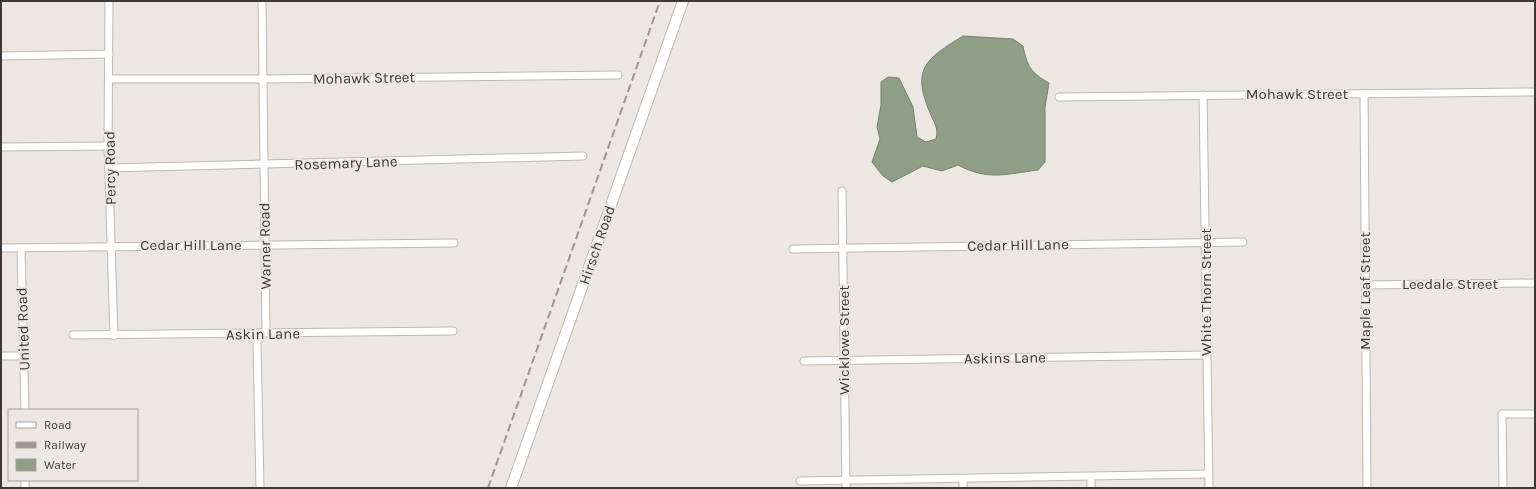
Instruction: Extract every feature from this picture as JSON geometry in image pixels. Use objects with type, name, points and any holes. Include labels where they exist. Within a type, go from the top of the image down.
[{"type":"main road","name":"Hirsch Road","points":[[511,488],[684,1]]},
{"type":"street","name":"Percy Road","points":[[109,1],[110,78],[108,146],[114,336]]},
{"type":"street","name":"Warner Road","points":[[260,488],[257,342],[266,328],[262,1]]},
{"type":"street","points":[[1,56],[109,54]]},
{"type":"street","name":"Mohawk Street","points":[[110,78],[263,79],[618,75]]},
{"type":"street","name":"Mohawk Street","points":[[1059,97],[1535,92]]},
{"type":"street","name":"Maple Leaf Street","points":[[1364,94],[1367,488]]},
{"type":"street","name":"White Thorn Street","points":[[1203,95],[1209,488]]},
{"type":"street","points":[[1,147],[108,146]]},
{"type":"street","name":"Rosemary Lane","points":[[109,168],[583,156]]},
{"type":"street","name":"Wicklowe Street","points":[[842,191],[843,360],[846,485]]},
{"type":"street","name":"Cedar Hill Lane","points":[[793,249],[1206,241],[1243,242]]},
{"type":"street","name":"Cedar Hill Lane","points":[[1,248],[454,243]]},
{"type":"street","name":"United Road","points":[[21,248],[25,409]]},
{"type":"street","name":"Leedale Street","points":[[1365,285],[1535,284]]},
{"type":"street","name":"Askin Lane","points":[[73,335],[114,336],[453,331]]},
{"type":"street","name":"Askins Lane","points":[[804,361],[1206,355]]},
{"type":"street","points":[[1,356],[24,356]]},
{"type":"street","points":[[1503,488],[1502,414],[1535,414]]},
{"type":"street","points":[[800,481],[846,485],[963,479],[1209,474]]},
{"type":"street","points":[[1091,477],[1091,488]]},
{"type":"street","points":[[963,479],[963,488]]},
{"type":"water","points":[[963,36],[1013,39],[1023,46],[1028,64],[1034,72],[1049,83],[1045,107],[1045,162],[1038,170],[997,175],[979,173],[958,165],[942,171],[923,166],[892,182],[883,176],[872,162],[880,139],[877,127],[881,105],[881,82],[888,77],[899,78],[913,107],[917,137],[926,142],[936,139],[936,129],[924,98],[922,75],[931,59],[940,51]]},
{"type":"railway","points":[[488,488],[660,1]]}]
